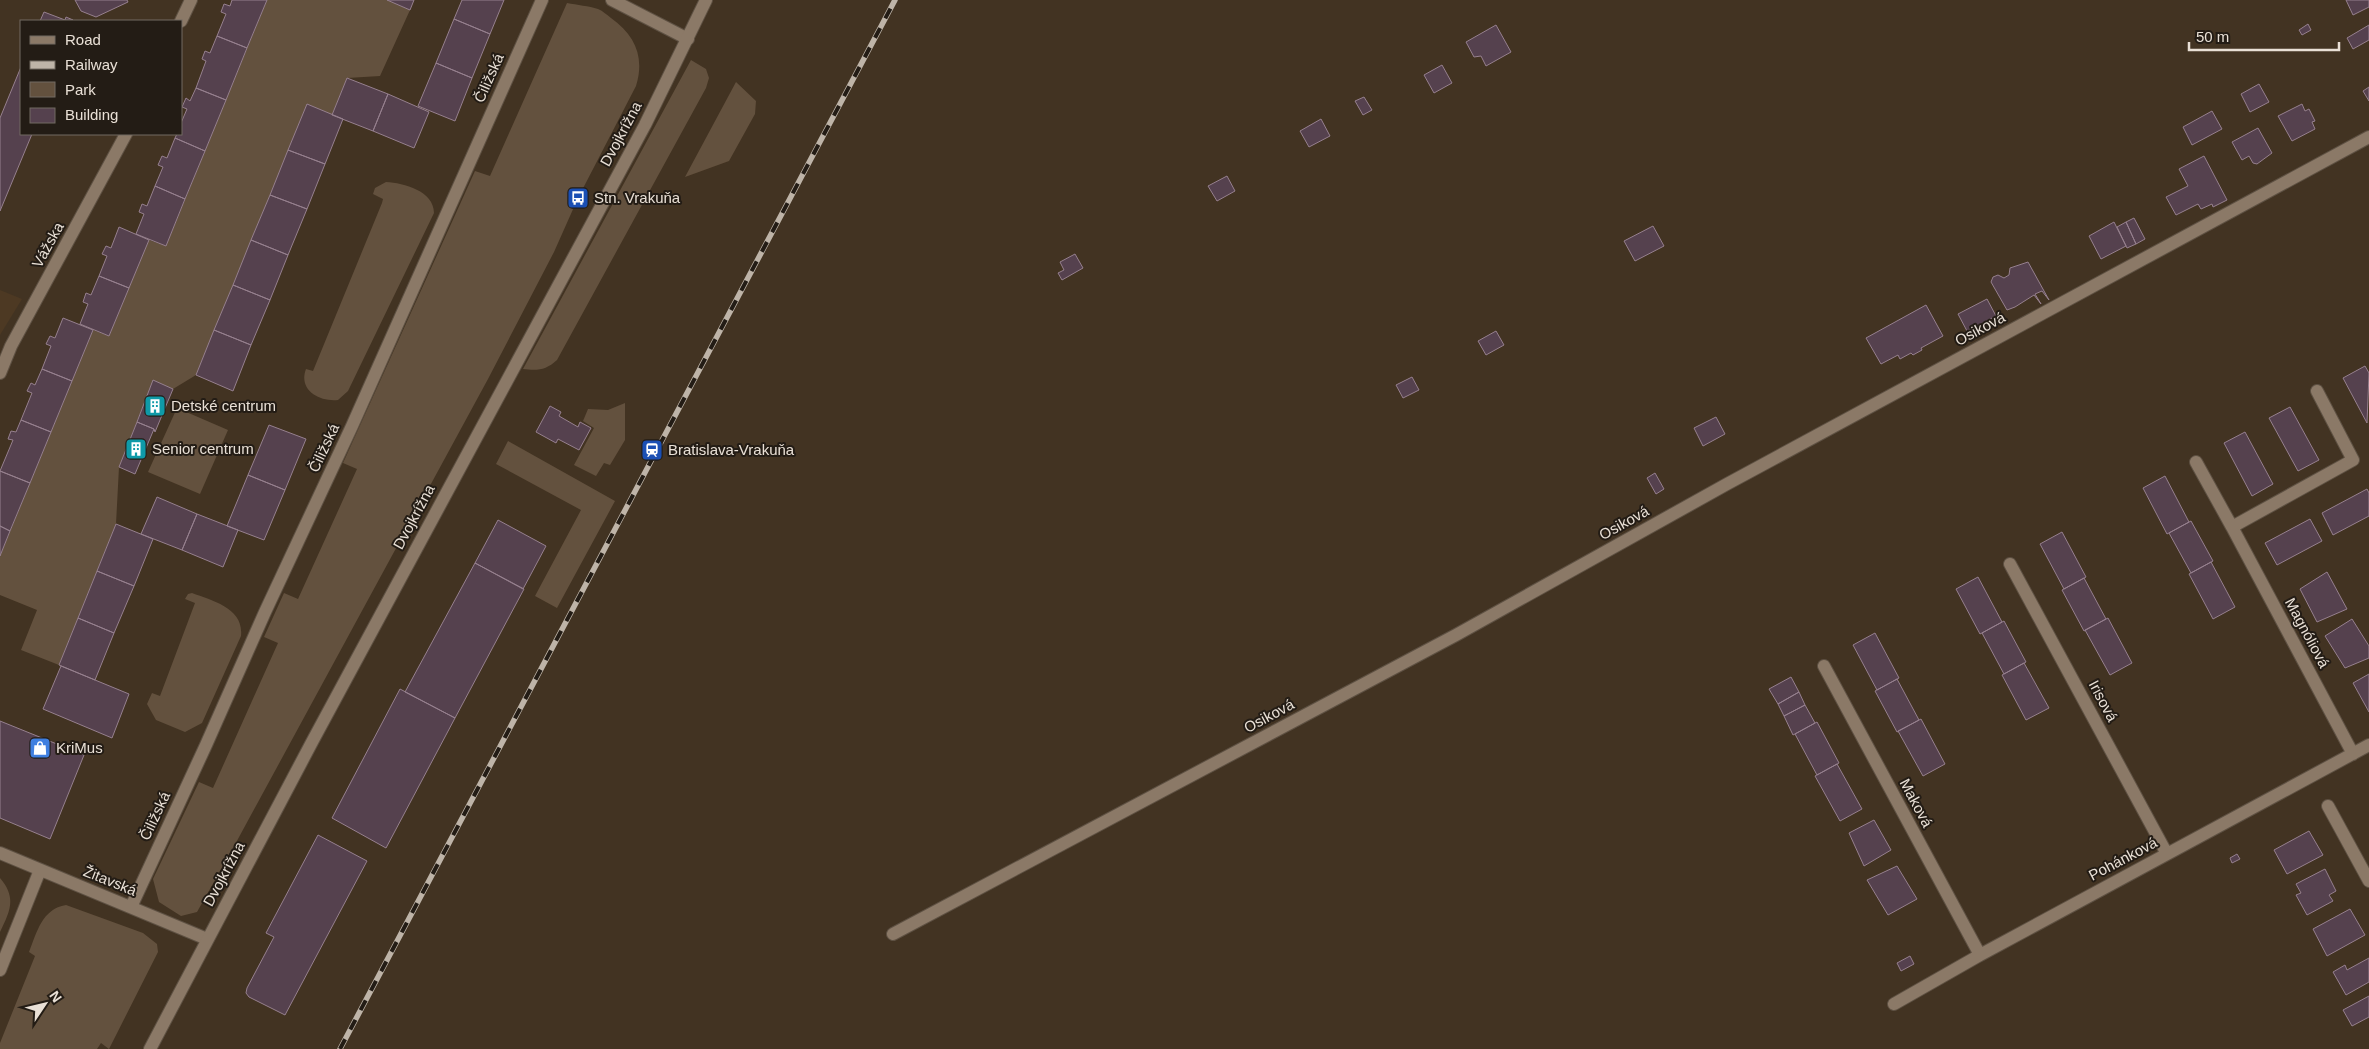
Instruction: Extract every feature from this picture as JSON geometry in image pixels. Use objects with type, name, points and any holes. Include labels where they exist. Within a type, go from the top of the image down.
[{"type":"street","points":[[181,20],[191,0]]},
{"type":"street","name":"Čiližská","points":[[131,907],[206,745],[264,612],[352,426],[542,0]]},
{"type":"street","points":[[612,0],[688,39]]},
{"type":"street","name":"Dvojkrížna","points":[[150,1049],[492,406],[645,126],[706,0]]},
{"type":"street","name":"Vážska","points":[[0,373],[11,346],[125,135]]},
{"type":"street","name":"Osiková","points":[[893,934],[1456,635],[1727,484],[2369,137]]},
{"type":"street","points":[[2232,527],[2354,460],[2317,391]]},
{"type":"street","name":"Magnóliová","points":[[2196,462],[2353,754]]},
{"type":"street","name":"Irisová","points":[[2010,564],[2167,854]]},
{"type":"street","name":"Maková","points":[[1824,666],[1980,955]]},
{"type":"street","name":"Pohánková","points":[[1894,1004],[1980,955],[2369,745]]},
{"type":"street","points":[[2328,806],[2369,881]]},
{"type":"street","name":"Žitavská","points":[[0,854],[207,940]]},
{"type":"street","points":[[0,970],[40,870]]},
{"type":"shaded area","points":[[0,290],[22,299],[0,335]]},
{"type":"green space","points":[[267,0],[387,0],[410,10],[380,76],[347,78],[332,115],[307,105],[196,375],[173,389],[153,381],[119,467],[116,524],[59,665],[21,650],[37,610],[0,595],[0,556],[93,330],[109,336],[149,240],[166,246]]},
{"type":"green space","points":[[567,3],[600,10],[619,25],[632,39],[636,48],[639,66],[636,86],[578,198],[554,252],[488,379],[232,850],[197,912],[181,916],[159,902],[153,879],[199,782],[213,788],[278,643],[264,637],[284,593],[298,599],[357,469],[343,463],[475,171],[490,176]]},
{"type":"green space","points":[[691,60],[706,69],[709,78],[706,88],[557,360],[542,369],[523,369]]},
{"type":"green space","points":[[736,82],[756,101],[755,114],[729,161],[685,177]]},
{"type":"green space","points":[[386,182],[409,186],[424,194],[433,205],[434,213],[348,391],[338,400],[317,397],[308,389],[305,383],[306,369],[313,371],[382,203],[383,199],[373,194],[375,188]]},
{"type":"green space","points":[[625,403],[625,440],[610,465],[604,463],[596,476],[574,465],[594,428],[583,421],[588,409],[608,410]]},
{"type":"green space","points":[[177,408],[228,430],[200,494],[148,472]]},
{"type":"green space","points":[[508,441],[615,501],[557,608],[535,596],[581,510],[496,464]]},
{"type":"green space","points":[[192,593],[218,603],[232,612],[241,626],[241,636],[202,723],[185,732],[156,720],[147,704],[152,693],[160,696],[195,603],[185,599],[188,594]]},
{"type":"green space","points":[[0,878],[9,892],[10,905],[7,918],[0,932]]},
{"type":"green space","points":[[66,905],[143,933],[157,944],[158,952],[109,1049],[101,1043],[97,1049],[0,1049],[0,1043],[35,956],[29,952],[38,929],[51,911]]},
{"type":"building","points":[[75,0],[127,0],[128,2],[96,17],[81,11]]},
{"type":"building","points":[[232,0],[267,0],[247,48],[217,36],[226,14],[221,12],[224,4],[230,6]]},
{"type":"building","points":[[387,0],[414,0],[410,10]]},
{"type":"building","points":[[462,0],[504,0],[490,34],[454,19]]},
{"type":"building","points":[[2346,0],[2369,0],[2369,7],[2353,15]]},
{"type":"building","points":[[44,12],[65,20],[40,20]]},
{"type":"building","points":[[454,19],[490,34],[472,78],[436,63]]},
{"type":"building","points":[[2308,24],[2311,30],[2302,35],[2299,30]]},
{"type":"building","points":[[1496,25],[1511,52],[1486,66],[1481,56],[1474,57],[1466,42]]},
{"type":"building","points":[[2369,25],[2369,40],[2353,49],[2347,38]]},
{"type":"building","points":[[217,36],[247,48],[226,100],[196,88],[206,61],[202,59],[205,51],[210,53]]},
{"type":"building","points":[[436,63],[472,78],[455,121],[418,106]]},
{"type":"building","points":[[1442,65],[1452,83],[1434,93],[1424,75]]},
{"type":"building","points":[[20,69],[20,135],[32,135],[0,211],[0,118]]},
{"type":"building","points":[[347,78],[388,94],[373,131],[332,115]]},
{"type":"building","points":[[2259,84],[2269,102],[2250,112],[2241,94]]},
{"type":"building","points":[[2369,87],[2369,101],[2363,91]]},
{"type":"building","points":[[196,88],[226,100],[205,151],[175,138],[176,135],[182,135],[182,121],[187,109],[182,107],[186,98],[190,101]]},
{"type":"building","points":[[388,94],[429,112],[414,148],[373,131]]},
{"type":"building","points":[[1364,97],[1372,110],[1363,115],[1355,101]]},
{"type":"building","points":[[307,104],[343,119],[325,164],[288,150]]},
{"type":"building","points":[[2302,104],[2305,111],[2309,109],[2315,121],[2312,122],[2315,129],[2292,141],[2278,116]]},
{"type":"building","points":[[2212,111],[2222,129],[2192,145],[2183,127]]},
{"type":"building","points":[[1321,119],[1330,136],[1309,147],[1300,131]]},
{"type":"building","points":[[2258,128],[2272,153],[2257,164],[2253,163],[2249,156],[2242,160],[2232,142]]},
{"type":"building","points":[[175,138],[205,151],[185,199],[155,186],[163,167],[158,165],[162,156],[167,158]]},
{"type":"building","points":[[288,150],[325,164],[307,209],[270,195]]},
{"type":"building","points":[[2204,156],[2227,200],[2213,207],[2212,204],[2201,209],[2198,204],[2176,215],[2166,197],[2188,186],[2179,169]]},
{"type":"building","points":[[1227,176],[1235,191],[1217,201],[1208,186]]},
{"type":"building","points":[[155,186],[185,199],[166,246],[136,234],[144,214],[139,212],[142,204],[147,206]]},
{"type":"building","points":[[270,195],[307,209],[288,255],[251,240]]},
{"type":"building","points":[[2134,218],[2145,239],[2136,244],[2126,222]]},
{"type":"building","points":[[2114,222],[2126,246],[2101,259],[2089,236]]},
{"type":"building","points":[[2126,222],[2136,244],[2127,248],[2117,227]]},
{"type":"building","points":[[1653,226],[1664,246],[1635,261],[1624,241]]},
{"type":"building","points":[[119,227],[149,240],[129,288],[99,276],[107,256],[102,254],[106,246],[111,248]]},
{"type":"building","points":[[251,240],[288,255],[270,300],[233,285]]},
{"type":"building","points":[[1075,254],[1083,268],[1062,280],[1058,273],[1064,270],[1060,262]]},
{"type":"building","points":[[2028,262],[2049,300],[2042,291],[2035,294],[2041,304],[2034,295],[2007,310],[1991,282],[1993,277],[1998,275],[2004,278],[2009,275],[2010,268]]},
{"type":"building","points":[[99,276],[129,288],[109,336],[80,324],[88,304],[83,302],[86,293],[91,295]]},
{"type":"building","points":[[233,285],[270,300],[251,345],[214,330]]},
{"type":"building","points":[[1987,299],[1996,316],[1967,331],[1958,314]]},
{"type":"building","points":[[1926,305],[1943,336],[1921,348],[1922,350],[1913,355],[1911,353],[1900,359],[1898,355],[1881,364],[1866,338]]},
{"type":"building","points":[[63,318],[93,330],[72,381],[42,369],[51,346],[46,344],[50,336],[55,338]]},
{"type":"building","points":[[214,330],[251,345],[233,391],[196,375]]},
{"type":"building","points":[[1496,331],[1504,345],[1486,355],[1478,341]]},
{"type":"building","points":[[2365,366],[2369,373],[2367,423],[2343,378]]},
{"type":"building","points":[[42,369],[72,381],[51,432],[21,420],[32,393],[27,391],[31,383],[35,385]]},
{"type":"building","points":[[1412,377],[1419,390],[1403,398],[1396,385]]},
{"type":"building","name":"Detské centrum","points":[[153,380],[173,389],[155,432],[154,429],[137,422]]},
{"type":"building","points":[[550,406],[561,412],[559,416],[578,427],[580,422],[591,428],[579,450],[558,439],[556,443],[536,432]]},
{"type":"building","points":[[2290,407],[2319,460],[2298,471],[2269,418]]},
{"type":"building","points":[[1716,417],[1725,434],[1703,446],[1694,428]]},
{"type":"building","points":[[21,420],[51,432],[30,483],[0,471],[13,440],[8,439],[11,431],[16,432]]},
{"type":"building","name":"Senior centrum","points":[[137,422],[154,429],[135,474],[119,467]]},
{"type":"building","points":[[269,425],[306,439],[285,490],[248,475]]},
{"type":"building","points":[[2245,432],[2273,484],[2252,496],[2224,443]]},
{"type":"building","points":[[0,471],[30,483],[10,531],[0,526]]},
{"type":"building","points":[[1655,473],[1664,489],[1656,494],[1647,478]]},
{"type":"building","points":[[248,475],[285,490],[264,540],[227,526]]},
{"type":"building","points":[[2165,476],[2189,522],[2167,534],[2143,488]]},
{"type":"building","points":[[2367,489],[2369,493],[2369,516],[2333,535],[2322,513]]},
{"type":"building","points":[[157,497],[197,514],[182,550],[141,534]]},
{"type":"building","points":[[197,514],[238,530],[223,567],[182,550]]},
{"type":"building","points":[[2310,519],[2322,541],[2277,565],[2265,543]]},
{"type":"building","points":[[498,520],[546,546],[523,589],[475,563]]},
{"type":"building","points":[[2191,521],[2213,561],[2191,573],[2169,533]]},
{"type":"building","points":[[116,524],[153,539],[134,586],[97,571]]},
{"type":"building","points":[[0,526],[10,531],[0,556]]},
{"type":"building","points":[[2062,532],[2086,577],[2064,589],[2040,544]]},
{"type":"building","points":[[2211,562],[2235,607],[2213,619],[2189,574]]},
{"type":"building","points":[[475,563],[524,589],[455,718],[405,692]]},
{"type":"building","points":[[97,571],[134,586],[114,633],[78,618]]},
{"type":"building","points":[[2327,572],[2347,609],[2317,622],[2300,589]]},
{"type":"building","points":[[1978,577],[2002,622],[1980,634],[1956,589]]},
{"type":"building","points":[[2084,578],[2106,619],[2084,631],[2062,590]]},
{"type":"building","points":[[78,618],[114,633],[95,680],[59,665]]},
{"type":"building","points":[[2108,618],[2132,663],[2110,675],[2085,630]]},
{"type":"building","points":[[2352,619],[2369,646],[2369,658],[2345,668],[2325,636]]},
{"type":"building","points":[[2004,621],[2026,662],[2004,674],[1982,633]]},
{"type":"building","points":[[1875,633],[1899,678],[1877,690],[1853,645]]},
{"type":"building","points":[[2024,663],[2049,708],[2026,720],[2002,675]]},
{"type":"building","points":[[61,666],[129,694],[112,738],[43,709]]},
{"type":"building","points":[[2369,674],[2369,712],[2353,683]]},
{"type":"building","points":[[1791,677],[1799,692],[1778,704],[1769,689]]},
{"type":"building","points":[[1897,679],[1919,720],[1897,732],[1875,691]]},
{"type":"building","points":[[400,689],[455,718],[386,848],[332,818]]},
{"type":"building","points":[[1799,692],[1805,705],[1784,716],[1778,704]]},
{"type":"building","points":[[1805,705],[1815,723],[1793,735],[1784,716]]},
{"type":"building","points":[[1921,719],[1945,764],[1923,776],[1898,731]]},
{"type":"building","points":[[0,721],[84,755],[50,839],[0,818]]},
{"type":"building","points":[[1817,722],[1839,763],[1817,775],[1795,734]]},
{"type":"building","points":[[1837,764],[1862,809],[1840,821],[1815,776]]},
{"type":"building","points":[[1874,820],[1891,850],[1864,866],[1849,833]]},
{"type":"building","points":[[2309,831],[2323,855],[2287,874],[2274,850]]},
{"type":"building","points":[[318,835],[367,861],[285,1015],[249,997],[246,993],[274,937],[266,933]]},
{"type":"building","points":[[2237,854],[2240,859],[2232,863],[2230,858]]},
{"type":"building","points":[[1897,866],[1917,899],[1888,915],[1867,880]]},
{"type":"building","points":[[2325,869],[2336,891],[2329,895],[2333,901],[2307,915],[2296,895],[2301,893],[2296,884]]},
{"type":"building","points":[[2350,909],[2365,935],[2327,956],[2313,929]]},
{"type":"building","points":[[1910,956],[1914,964],[1901,971],[1897,963]]},
{"type":"building","points":[[2369,958],[2369,982],[2346,995],[2333,972],[2345,965],[2347,970]]},
{"type":"building","points":[[2369,996],[2369,1017],[2352,1026],[2343,1010]]},
{"type":"railway","points":[[340,1049],[895,0]]},
{"type":"place","name":"Stn. Vrakuňa","points":[[578,198]]},
{"type":"place","name":"Detské centrum","points":[[155,406]]},
{"type":"place","name":"Senior centrum","points":[[136,449]]},
{"type":"place","name":"Bratislava-Vrakuňa","points":[[652,450]]},
{"type":"place","name":"KriMus","points":[[40,748]]}]
